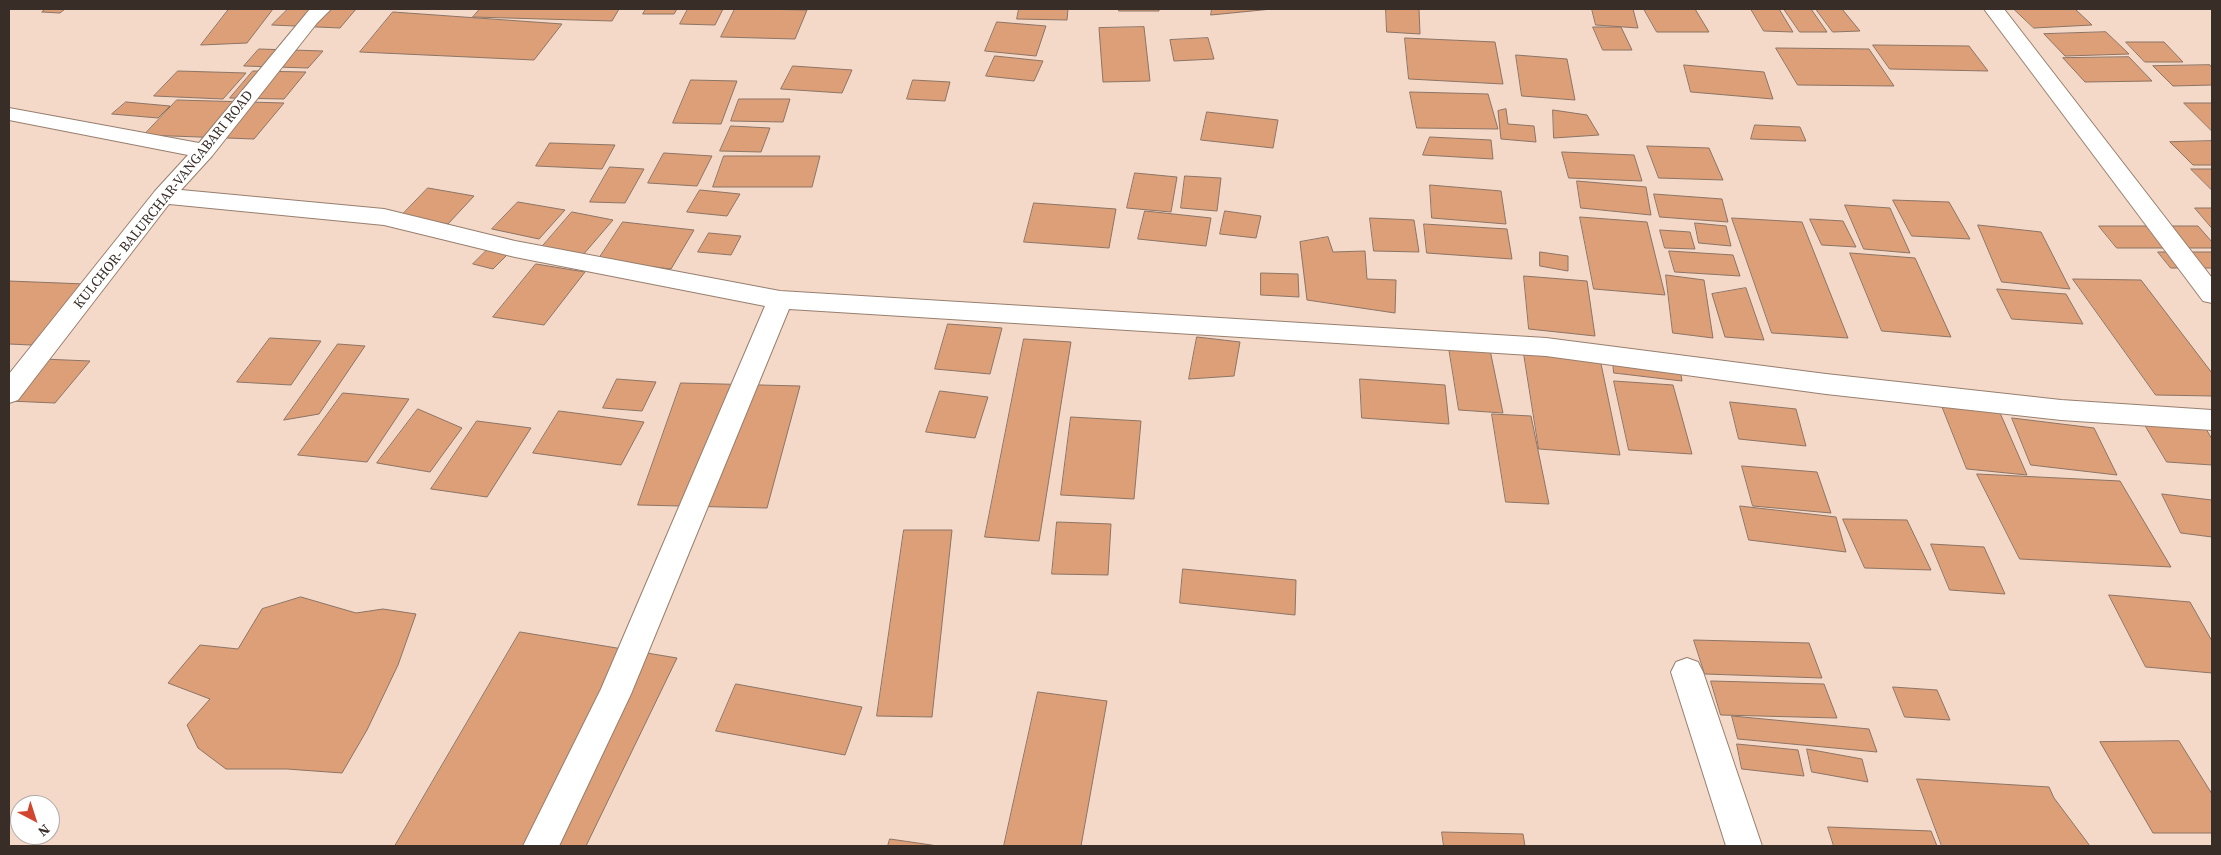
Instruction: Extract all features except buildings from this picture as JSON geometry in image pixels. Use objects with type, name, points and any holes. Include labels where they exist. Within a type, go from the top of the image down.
[{"type":"street","name":"KULCHOR- BALURCHAR-VANGABARI ROAD","points":[[9,393],[163,196],[204,151],[310,19],[321,9]]},
{"type":"street","points":[[1994,9],[2212,295]]},
{"type":"street","points":[[9,114],[204,151]]},
{"type":"street","points":[[163,196],[384,216],[515,249],[780,300],[1546,347],[1826,384],[2061,410],[2212,420]]},
{"type":"street","points":[[541,846],[615,694],[780,300]]},
{"type":"street","points":[[1687,672],[1744,846]]}]
